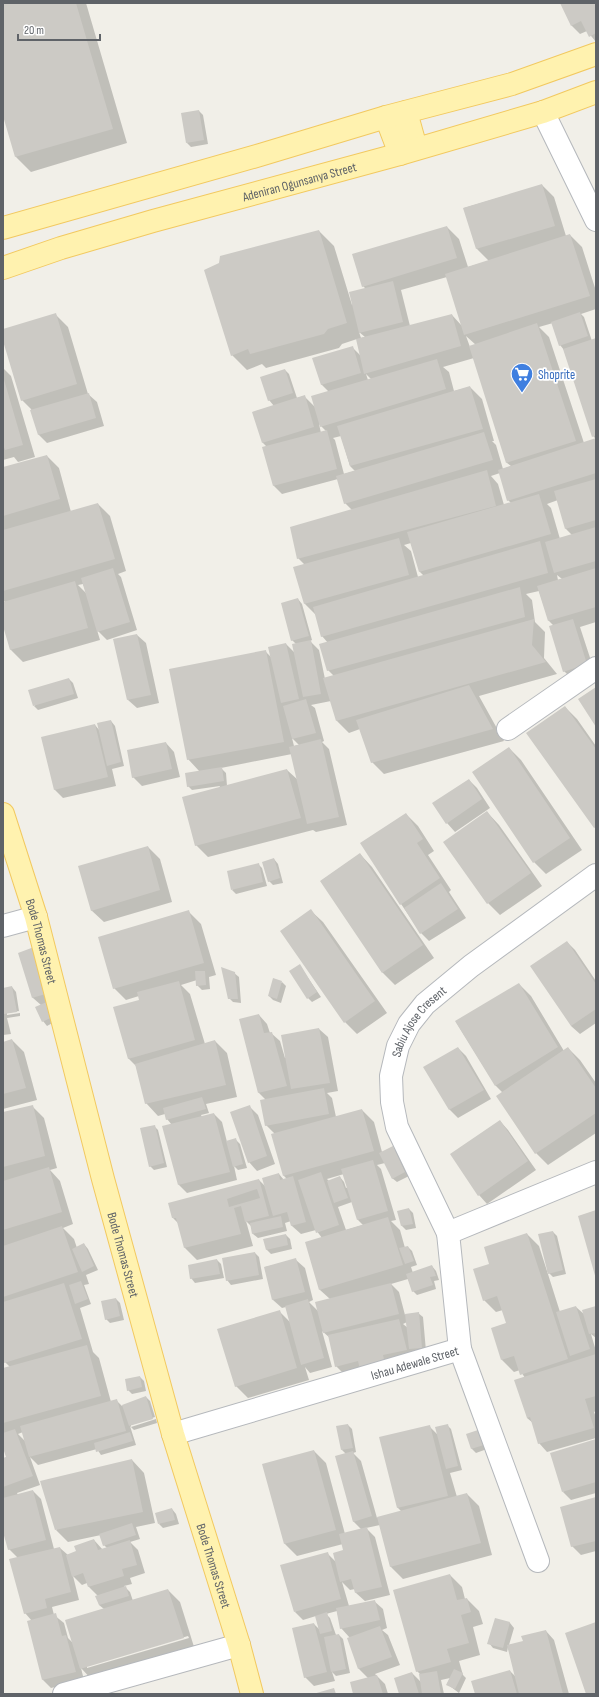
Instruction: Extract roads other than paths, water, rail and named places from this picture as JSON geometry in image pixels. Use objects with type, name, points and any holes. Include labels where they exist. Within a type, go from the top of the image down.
[{"type":"main road","points":[[3,228],[260,155],[396,114],[512,84],[596,54]]},
{"type":"main road","name":"Adeniran Ogunsanya Street","points":[[3,268],[61,248],[153,221],[408,151],[543,112],[596,92]]},
{"type":"main road","points":[[396,114],[408,151]]},
{"type":"main road","name":"Bode Thomas Street","points":[[3,814],[36,917],[103,1179],[174,1434],[239,1645],[252,1694]]},
{"type":"street","points":[[543,112],[596,220]]},
{"type":"street","points":[[508,729],[596,668]]},
{"type":"street","name":"Sabiu Ajose Cresent","points":[[448,1233],[397,1127],[392,1102],[391,1076],[398,1046],[409,1024],[425,1004],[471,966],[596,875]]},
{"type":"street","points":[[3,926],[36,917]]},
{"type":"street","points":[[448,1233],[596,1172]]},
{"type":"street","name":"Ishau Adewale Street","points":[[174,1434],[460,1349],[448,1233]]},
{"type":"street","points":[[460,1349],[538,1561]]},
{"type":"street","points":[[64,1694],[239,1645]]},
{"type":"place","name":"Shoprite","points":[[522,394]]}]
